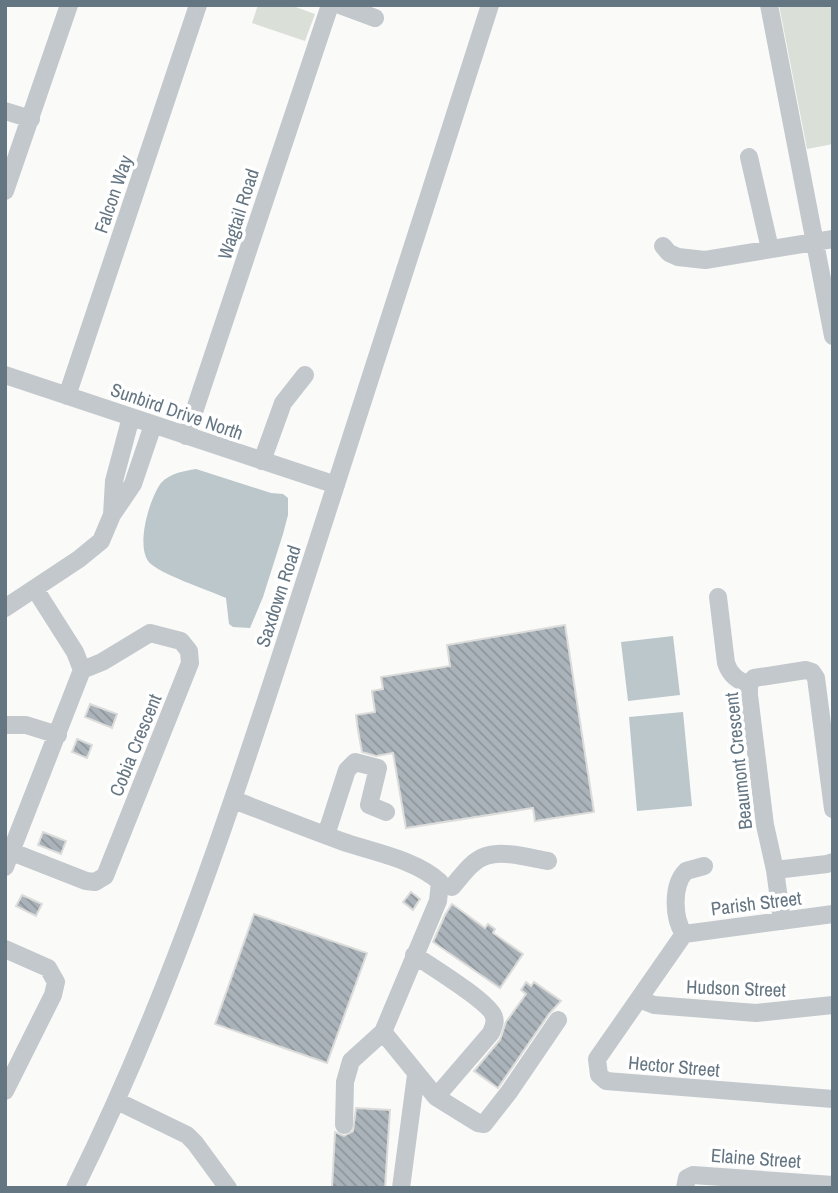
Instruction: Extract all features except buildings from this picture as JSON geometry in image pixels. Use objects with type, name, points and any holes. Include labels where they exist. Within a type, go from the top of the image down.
[{"type":"street","name":"Falcon Way","points":[[67,396],[198,5]]},
{"type":"street","name":"Wagtail Road","points":[[186,436],[330,5]]},
{"type":"street","points":[[340,5],[376,18]]},
{"type":"street","name":"Saxdown Road","points":[[75,1188],[114,1107],[175,959],[234,800],[490,5]]},
{"type":"street","points":[[769,5],[824,241],[833,336]]},
{"type":"street","points":[[5,191],[68,6]]},
{"type":"street","points":[[5,111],[31,119]]},
{"type":"street","points":[[749,157],[771,249]]},
{"type":"street","points":[[663,246],[669,253],[690,260],[721,258],[824,241]]},
{"type":"street","name":"Sunbird Drive North","points":[[5,375],[186,436],[265,453],[336,485]]},
{"type":"street","points":[[265,453],[283,402],[305,375]]},
{"type":"street","points":[[5,608],[94,547],[107,531],[112,514],[114,481],[131,417]]},
{"type":"street","points":[[112,514],[133,484],[153,425]]},
{"type":"street","points":[[9,860],[82,670],[75,652],[35,589]]},
{"type":"street","points":[[718,597],[729,671],[749,685]]},
{"type":"street","name":"Cobia Crescent","points":[[9,860],[86,881],[95,882],[105,876],[185,675],[190,655],[181,641],[150,633],[102,662],[82,670]]},
{"type":"street","name":"Beaumont Crescent","points":[[782,921],[765,825],[749,685],[751,681],[758,677],[797,670],[812,672],[816,678],[833,809]]},
{"type":"street","points":[[5,725],[26,725],[58,735]]},
{"type":"street","points":[[326,835],[348,770],[355,762],[378,768],[369,806],[386,812]]},
{"type":"street","points":[[234,800],[406,863],[440,882],[438,901],[383,1032],[351,1061],[345,1082],[344,1125]]},
{"type":"street","points":[[452,887],[485,856],[509,855],[548,861]]},
{"type":"street","points":[[775,870],[833,862]]},
{"type":"street","points":[[684,934],[677,921],[678,883],[686,871],[704,866]]},
{"type":"street","name":"Parish Street","points":[[684,934],[833,914]]},
{"type":"street","name":"Hector Street","points":[[684,934],[597,1059],[598,1075],[606,1081],[833,1100]]},
{"type":"street","points":[[5,948],[48,968],[55,982],[53,995],[5,1091]]},
{"type":"street","points":[[414,955],[479,1000],[494,1016],[495,1023],[491,1033],[436,1097]]},
{"type":"street","name":"Hudson Street","points":[[639,999],[654,1005],[756,1013],[833,1005]]},
{"type":"street","points":[[383,1032],[436,1097],[484,1124],[558,1020]]},
{"type":"street","points":[[401,1188],[416,1075]]},
{"type":"street","points":[[114,1107],[178,1142],[195,1160],[214,1188]]},
{"type":"street","points":[[114,1107],[187,1135],[228,1188]]},
{"type":"street","name":"Elaine Street","points":[[685,1188],[687,1178],[693,1175],[833,1185]]},
{"type":"shaded area","points":[[258,5],[290,5],[315,14],[305,41],[252,23]]},
{"type":"shaded area","points":[[779,5],[833,5],[833,144],[807,149]]},
{"type":"shaded area","points":[[196,469],[271,493],[283,494],[288,498],[288,515],[283,534],[250,628],[233,627],[229,624],[226,598],[162,571],[148,561],[145,553],[143,543],[146,521],[161,483],[173,475]]},
{"type":"shaded area","points":[[673,636],[680,695],[628,701],[621,642]]},
{"type":"shaded area","points":[[683,712],[692,806],[637,811],[629,717]]}]
